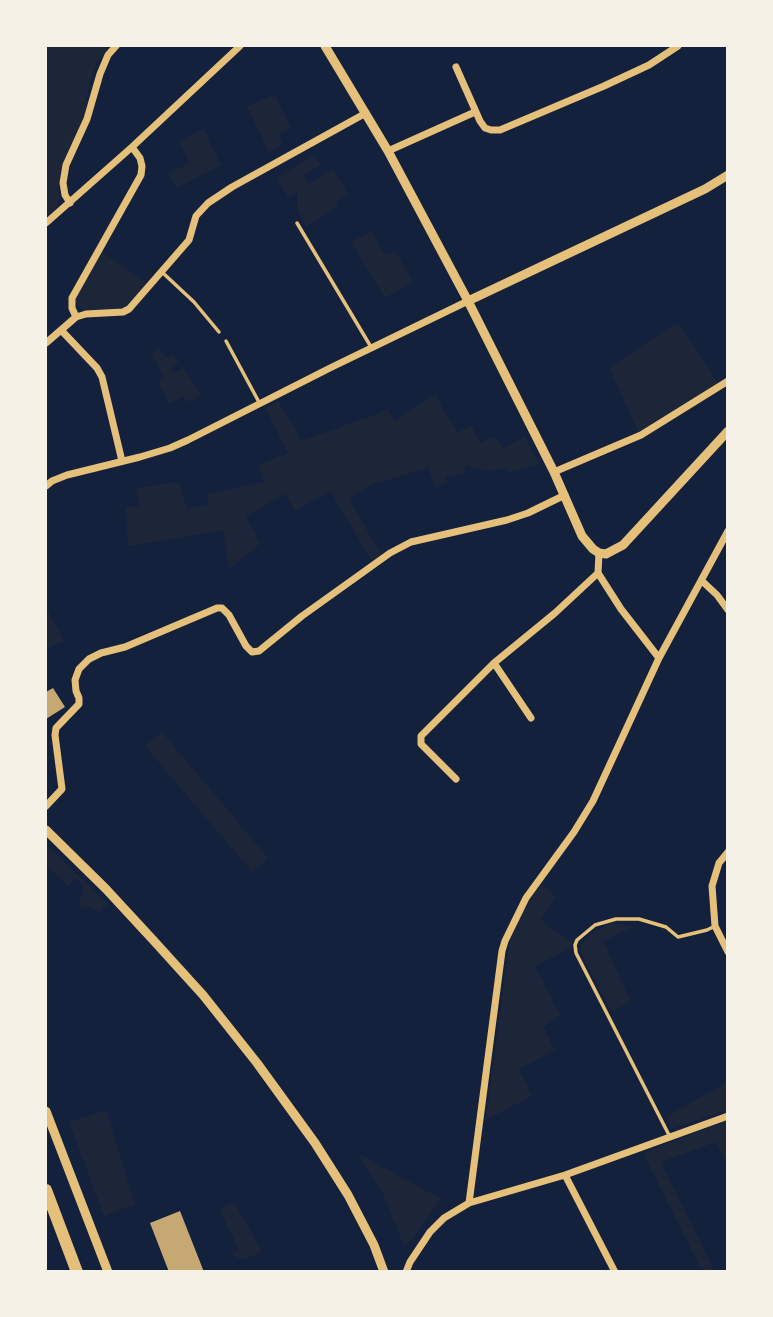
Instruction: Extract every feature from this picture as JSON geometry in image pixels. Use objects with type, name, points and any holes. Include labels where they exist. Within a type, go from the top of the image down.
[{"type":"highway","points":[[46,1190],[77,1272]]},
{"type":"street","points":[[70,203],[63,183],[66,165],[87,119],[100,74],[108,55],[116,46]]},
{"type":"street","points":[[46,223],[132,148],[240,46]]},
{"type":"street","points":[[325,46],[388,151],[468,301],[554,472],[582,536],[593,549],[599,554],[606,554],[623,545],[727,431]]},
{"type":"street","points":[[456,67],[475,112],[485,128],[491,131],[500,130],[604,86],[649,65],[678,46]]},
{"type":"street","points":[[388,151],[475,112]]},
{"type":"street","points":[[46,343],[76,317],[123,312],[189,240],[196,216],[208,203],[366,113]]},
{"type":"street","points":[[76,317],[72,298],[141,175],[140,158],[132,148]]},
{"type":"street","points":[[46,486],[67,475],[170,448],[468,301],[705,189],[727,175]]},
{"type":"street","points":[[61,330],[97,368],[102,377],[122,461]]},
{"type":"street","points":[[554,472],[641,435],[727,381]]},
{"type":"street","points":[[46,806],[62,789],[56,728],[79,704],[75,680],[79,669],[89,659],[100,653],[125,647],[216,608],[222,608],[229,615],[246,646],[253,652],[259,651],[390,553],[411,542],[507,520],[565,495]]},
{"type":"street","points":[[469,1203],[505,940],[526,898],[593,801],[659,658],[727,531]]},
{"type":"street","points":[[599,554],[598,573],[621,609],[659,658]]},
{"type":"street","points":[[456,779],[421,744],[421,736],[494,663],[555,613],[598,573]]},
{"type":"street","points":[[702,581],[717,594],[727,610]]},
{"type":"street","points":[[494,663],[531,718]]},
{"type":"street","points":[[46,830],[106,889],[203,995],[257,1063],[316,1143],[348,1195],[374,1245],[384,1272]]},
{"type":"street","points":[[727,852],[719,863],[712,886],[715,926],[727,952]]},
{"type":"street","points":[[46,1111],[108,1272]]},
{"type":"street","points":[[406,1272],[430,1232],[444,1218],[469,1203],[565,1175],[727,1116]]},
{"type":"street","points":[[565,1175],[615,1272]]},
{"type":"lane","points":[[297,223],[371,348]]},
{"type":"lane","points":[[161,272],[194,302],[219,332]]},
{"type":"lane","points":[[226,341],[260,405]]},
{"type":"lane","points":[[670,1137],[576,953],[575,945],[577,940],[595,925],[616,919],[639,919],[666,927],[678,937],[715,926]]},
{"type":"shaded area","points":[[46,46],[110,46],[97,62],[88,91],[84,120],[64,160],[58,185],[60,198],[55,209],[46,216]]},
{"type":"shaded area","points":[[274,94],[291,128],[278,134],[283,145],[269,152],[247,107]]},
{"type":"shaded area","points":[[203,129],[221,165],[176,188],[169,173],[190,163],[179,142]]},
{"type":"shaded area","points":[[314,155],[320,165],[304,175],[309,184],[333,169],[348,194],[335,202],[338,207],[306,226],[297,210],[297,192],[288,197],[276,178]]},
{"type":"shaded area","points":[[371,231],[386,256],[395,251],[413,281],[385,298],[351,242]]},
{"type":"shaded area","points":[[101,251],[148,283],[124,309],[82,311],[76,302],[76,296]]},
{"type":"shaded area","points":[[678,323],[718,383],[638,432],[609,367]]},
{"type":"shaded area","points":[[159,348],[166,358],[173,355],[179,362],[171,367],[173,374],[183,368],[201,394],[189,403],[183,396],[169,404],[158,382],[164,378],[152,355]]},
{"type":"shaded area","points":[[435,394],[457,433],[471,425],[480,443],[495,437],[504,448],[525,437],[539,464],[509,473],[506,468],[488,471],[465,465],[465,473],[445,477],[448,483],[435,486],[428,468],[373,484],[349,498],[381,555],[372,561],[330,491],[295,511],[285,494],[246,516],[260,544],[229,569],[223,530],[128,546],[126,507],[139,506],[137,488],[179,482],[187,508],[209,505],[207,494],[264,482],[258,465],[288,453],[265,408],[278,401],[302,441],[387,410],[395,421]]},
{"type":"shaded area","points":[[46,607],[64,641],[46,649]]},
{"type":"shaded area","points":[[162,732],[268,858],[252,872],[145,746]]},
{"type":"shaded area","points":[[46,844],[108,904],[99,912],[88,907],[78,908],[84,886],[76,878],[68,886],[46,865]]},
{"type":"shaded area","points":[[541,883],[556,897],[541,920],[572,943],[569,949],[535,966],[560,1016],[543,1027],[555,1050],[519,1069],[532,1096],[486,1120],[509,945],[520,917]]},
{"type":"shaded area","points":[[609,923],[633,927],[603,941],[631,1002],[612,1012],[580,951],[581,944],[592,933]]},
{"type":"shaded area","points":[[727,1082],[727,1110],[671,1129],[666,1117]]},
{"type":"shaded area","points":[[106,1110],[135,1204],[104,1216],[69,1122]]},
{"type":"shaded area","points":[[727,1121],[727,1165],[716,1142],[661,1162],[710,1262],[713,1270],[706,1271],[699,1265],[643,1153]]},
{"type":"shaded area","points":[[359,1156],[441,1199],[407,1246],[403,1244],[383,1193]]},
{"type":"shaded area","points":[[234,1202],[262,1251],[255,1256],[242,1259],[231,1255],[239,1250],[219,1209]]},
{"type":"building","points":[[53,688],[65,707],[46,719],[46,692]]},
{"type":"building","points":[[180,1211],[204,1272],[169,1272],[150,1223]]}]
